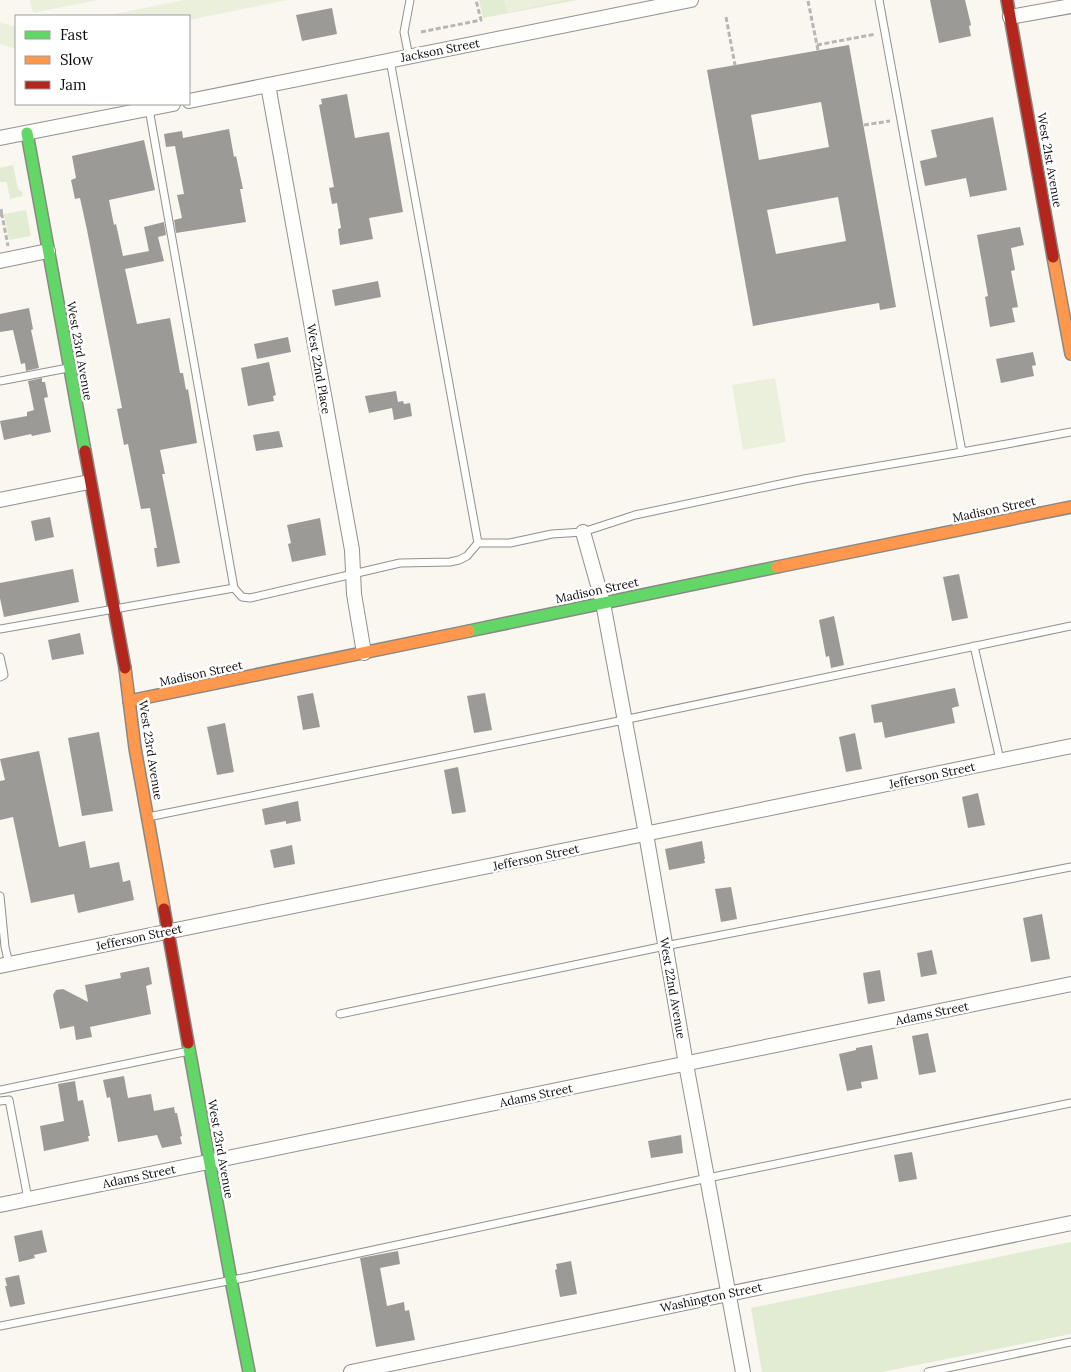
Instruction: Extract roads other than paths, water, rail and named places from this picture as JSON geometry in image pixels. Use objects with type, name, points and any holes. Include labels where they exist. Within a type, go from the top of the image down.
[{"type":"street","name":"Jackson Street","points":[[190,101],[691,0]]},
{"type":"street","name":"West 21st Avenue","points":[[1007,0],[1071,354]]},
{"type":"street","points":[[1010,17],[1071,6]]},
{"type":"street","name":"West 22nd Place","points":[[268,85],[352,550],[354,594],[364,653]]},
{"type":"street","points":[[0,138],[168,105]]},
{"type":"street","name":"West 23rd Avenue","points":[[27,133],[89,482],[126,673],[135,748],[147,817],[249,1372]]},
{"type":"street","points":[[5,260],[48,251]]},
{"type":"street","points":[[0,500],[89,482]]},
{"type":"street","name":"Madison Street","points":[[129,701],[1071,507]]},
{"type":"street","name":"West 22nd Avenue","points":[[583,532],[603,603],[743,1372]]},
{"type":"street","name":"Jefferson Street","points":[[4,965],[1071,746]]},
{"type":"street","name":"Adams Street","points":[[0,1205],[1071,984]]},
{"type":"street","name":"Washington Street","points":[[351,1372],[1071,1223]]},
{"type":"lane","points":[[409,56],[404,32],[410,0]]},
{"type":"lane","points":[[879,0],[962,452]]},
{"type":"lane","points":[[390,60],[478,543]]},
{"type":"lane","points":[[149,109],[234,588],[242,597],[250,598],[400,563],[450,562],[459,560],[467,556],[478,543],[510,543],[552,534],[583,532],[635,515],[804,479],[1071,432]]},
{"type":"lane","points":[[0,381],[69,368]]},
{"type":"lane","points":[[0,630],[234,588]]},
{"type":"lane","points":[[147,817],[1071,626]]},
{"type":"lane","points":[[974,646],[1000,760]]},
{"type":"lane","points":[[0,657],[4,675],[0,677]]},
{"type":"lane","points":[[340,1014],[665,946],[1071,867]]},
{"type":"lane","points":[[0,896],[5,947],[4,965]]},
{"type":"lane","points":[[0,940],[5,947]]},
{"type":"lane","points":[[0,1090],[190,1051]]},
{"type":"lane","points":[[0,1101],[9,1100],[28,1199]]},
{"type":"lane","points":[[0,1326],[231,1280],[1071,1103]]},
{"type":"lane","points":[[928,1372],[1071,1342]]}]
